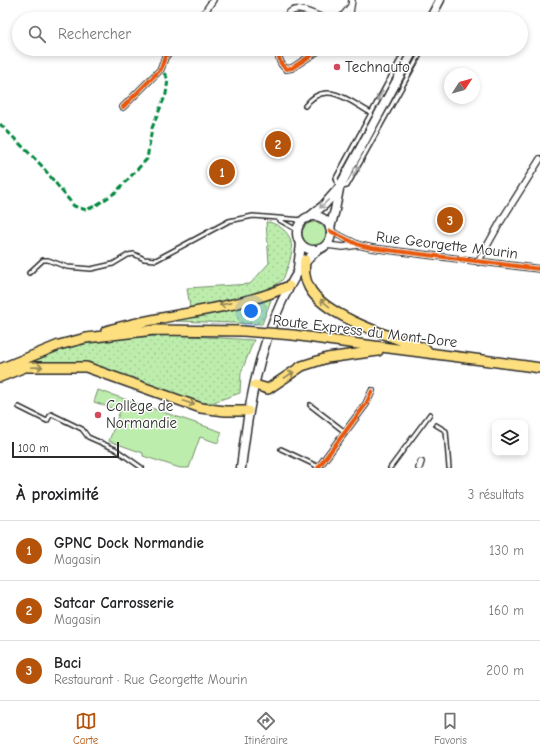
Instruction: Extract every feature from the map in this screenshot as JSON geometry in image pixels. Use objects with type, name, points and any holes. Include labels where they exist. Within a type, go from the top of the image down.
[{"type":"main road","points":[[434,12],[440,1]]},
{"type":"main road","points":[[297,273],[301,254],[301,244],[297,235],[297,230],[305,219],[324,204],[339,188],[410,56]]},
{"type":"main road","points":[[241,468],[248,411],[263,346],[289,286],[305,260],[326,245],[339,188]]},
{"type":"main road","points":[[305,219],[318,217],[323,219],[330,229]]},
{"type":"main road","points":[[301,244],[309,249],[319,249]]},
{"type":"main road","points":[[305,260],[304,274],[309,288],[322,302],[359,325],[437,353]]},
{"type":"main road","points":[[86,338],[134,322],[254,299],[289,286]]},
{"type":"main road","name":"Route Express du Mont-Dore","points":[[0,370],[59,345],[86,338],[154,330],[243,331],[293,335],[392,350],[437,353],[540,368]]},
{"type":"main road","points":[[254,385],[268,389],[302,366],[327,358],[392,350]]},
{"type":"main road","points":[[0,377],[25,367],[86,367],[201,408],[248,411]]},
{"type":"street","points":[[205,12],[213,0]]},
{"type":"street","points":[[345,12],[351,3]]},
{"type":"street","points":[[289,12],[295,6],[301,6],[313,12]]},
{"type":"street","points":[[124,108],[161,69],[166,56]]},
{"type":"street","points":[[278,56],[281,65],[286,69],[292,68],[310,56]]},
{"type":"street","points":[[478,262],[501,221],[540,159]]},
{"type":"street","name":"Rue Georgette Mourin","points":[[330,229],[359,245]]},
{"type":"street","name":"Rue Georgette Mourin","points":[[326,245],[343,247],[359,245],[540,270]]},
{"type":"street","points":[[318,468],[366,404],[372,391]]},
{"type":"lane","points":[[402,56],[336,178],[339,188],[347,186],[419,56]]},
{"type":"lane","points":[[305,106],[312,96],[324,92],[338,95],[371,113]]},
{"type":"lane","points":[[30,273],[43,260],[48,260],[67,266],[91,269],[113,264],[128,255],[134,254],[144,259],[156,260],[228,221],[252,216],[278,219],[305,219]]},
{"type":"lane","points":[[278,219],[297,230]]},
{"type":"lane","points":[[310,405],[344,432]]},
{"type":"lane","points":[[19,407],[47,421],[51,414],[82,429],[88,437],[115,449],[142,468]]},
{"type":"lane","points":[[390,468],[430,414]]},
{"type":"lane","points":[[436,425],[446,431],[449,468]]},
{"type":"lane","points":[[281,449],[318,468]]},
{"type":"green space","points":[[266,222],[280,227],[289,236],[291,241],[292,247],[290,259],[282,280],[260,293],[249,297],[225,303],[190,308],[187,288],[250,284],[269,263]]},
{"type":"green space","points":[[314,222],[322,226],[326,234],[322,242],[314,246],[306,242],[302,234],[306,226]]},
{"type":"green space","points":[[267,298],[271,300],[262,324],[176,321],[177,319],[206,314]]},
{"type":"green space","points":[[176,335],[254,340],[241,373],[240,393],[211,403],[192,402],[92,365],[34,363],[30,361],[71,346],[123,338]]},
{"type":"green space","points":[[98,390],[222,432],[218,443],[200,437],[189,468],[180,468],[143,456],[143,453],[109,441],[120,411],[94,402]]},
{"type":"marked path","points":[[0,124],[41,165],[74,206],[86,210],[95,206],[116,192],[147,159],[152,128],[166,94],[168,79],[161,69]]},
{"type":"cycle path","points":[[123,107],[161,69],[166,56]]},
{"type":"cycle path","points":[[279,56],[282,65],[286,69],[292,68],[310,56]]},
{"type":"cycle path","points":[[330,231],[359,245],[372,248],[540,269]]},
{"type":"cycle path","points":[[318,468],[366,404],[372,391]]},
{"type":"place","name":"Technauto","points":[[337,67]]},
{"type":"place","name":"Satcar Carrosserie","points":[[278,144]]},
{"type":"place","name":"GPNC Dock Normandie","points":[[222,172]]},
{"type":"place","name":"Baci","points":[[450,220]]},
{"type":"place","name":"Collège de Normandie","points":[[98,415]]}]
